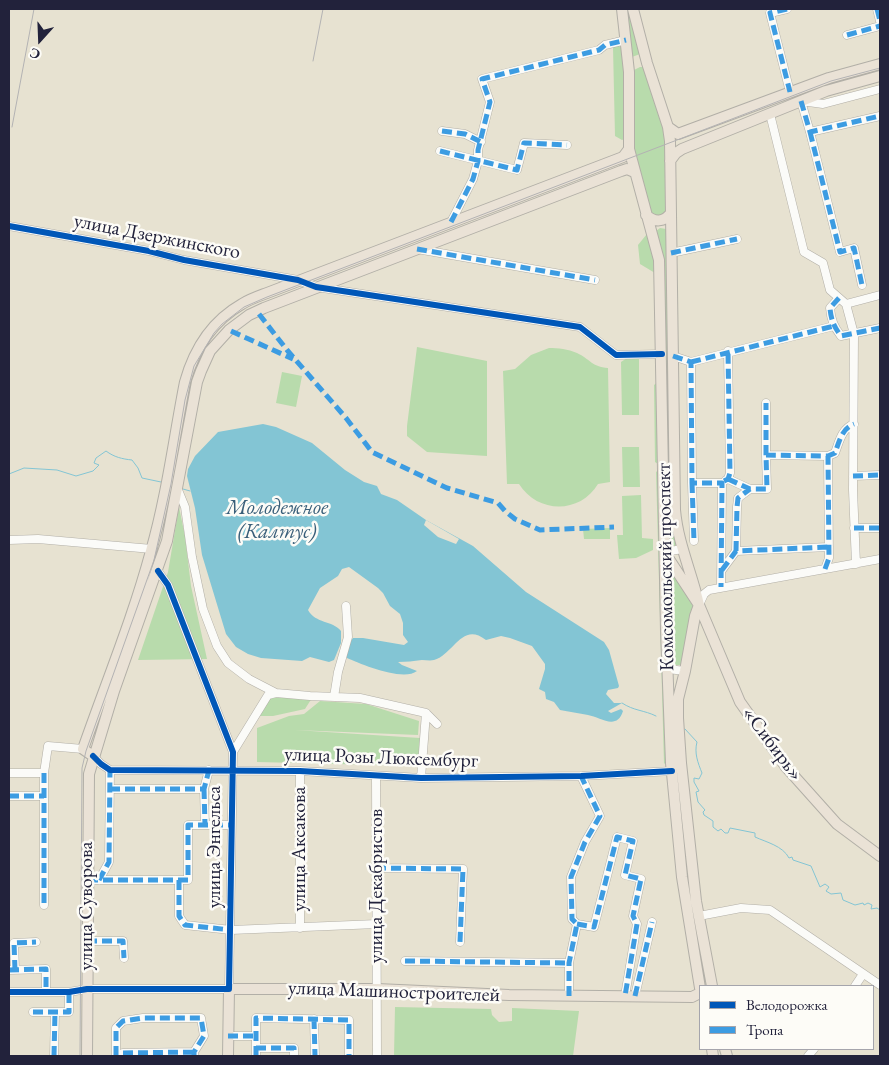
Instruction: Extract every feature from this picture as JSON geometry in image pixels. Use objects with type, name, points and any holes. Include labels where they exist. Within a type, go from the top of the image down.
[{"type":"main road","name":"Комсомольский проспект","points":[[622,9],[629,72],[629,149],[659,260],[672,771],[682,877],[700,985]]},
{"type":"main road","name":"Комсомольский проспект","points":[[633,9],[648,68],[668,127],[675,510],[677,530],[682,549]]},
{"type":"main road","points":[[628,58],[636,58],[644,52]]},
{"type":"main road","points":[[668,127],[678,134],[829,78],[880,64]]},
{"type":"main road","points":[[629,72],[637,66],[648,68]]},
{"type":"main road","points":[[670,162],[682,148],[839,86],[880,76]]},
{"type":"main road","points":[[93,756],[83,749],[152,549],[163,503],[184,382],[198,347],[210,331],[230,312],[243,304],[298,280],[623,156],[629,149]]},
{"type":"main road","name":"улица Суворова","points":[[87,1056],[89,774],[114,692],[167,541],[198,382],[210,351],[229,330],[249,315],[512,211],[627,169],[634,172]]},
{"type":"main road","points":[[646,215],[654,220],[660,220],[666,218],[670,213]]},
{"type":"main road","points":[[652,236],[656,229],[661,226],[671,231]]},
{"type":"main road","name":"«Сибирь»","points":[[682,549],[695,585],[699,605]]},
{"type":"main road","name":"«Сибирь»","points":[[665,552],[699,605],[740,702],[786,767],[837,824],[880,856]]},
{"type":"main road","name":"Комсомольский проспект","points":[[699,605],[695,616],[678,699],[678,718],[699,916],[712,985]]},
{"type":"main road","points":[[679,845],[683,842],[690,844]]},
{"type":"main road","name":"улица Машиностроителей","points":[[229,989],[377,989],[569,996],[692,997],[699,993]]},
{"type":"main road","name":"улица Энгельса","points":[[228,1056],[229,989]]},
{"type":"street","points":[[788,9],[770,13],[790,92]]},
{"type":"street","points":[[877,9],[880,21]]},
{"type":"street","points":[[847,35],[880,26]]},
{"type":"street","points":[[451,222],[473,179],[478,161],[490,102],[482,79],[599,50],[606,45],[626,40]]},
{"type":"street","points":[[862,285],[854,248],[840,252],[801,102],[823,104],[880,89]]},
{"type":"street","points":[[770,114],[804,252],[824,263],[830,290],[846,304],[854,334],[853,476],[856,564]]},
{"type":"street","points":[[810,132],[880,116]]},
{"type":"street","points":[[442,131],[465,134],[481,142]]},
{"type":"street","points":[[440,151],[517,170],[524,143],[567,145]]},
{"type":"street","name":"улица Дзержинского","points":[[9,226],[298,280],[316,287],[580,327],[616,355],[662,354]]},
{"type":"street","points":[[671,253],[737,239]]},
{"type":"street","points":[[417,249],[595,280]]},
{"type":"street","points":[[846,304],[880,296]]},
{"type":"street","points":[[839,298],[830,308],[830,316],[841,336],[880,328]]},
{"type":"street","points":[[673,356],[691,362],[834,326]]},
{"type":"street","points":[[721,588],[725,481],[730,473],[728,352]]},
{"type":"street","points":[[691,362],[694,542]]},
{"type":"street","points":[[692,483],[725,481],[750,489],[767,489],[766,403]]},
{"type":"street","points":[[766,455],[828,456],[835,453],[847,426],[854,424]]},
{"type":"street","points":[[826,569],[829,558],[828,456]]},
{"type":"street","points":[[853,476],[880,475]]},
{"type":"street","points":[[722,570],[736,551],[736,507],[738,498],[750,489]]},
{"type":"street","points":[[178,490],[185,507],[192,557],[203,609],[217,646],[228,664],[249,679],[276,693]]},
{"type":"street","points":[[854,528],[880,528]]},
{"type":"street","points":[[9,540],[38,539],[152,549]]},
{"type":"street","points":[[736,551],[829,546]]},
{"type":"street","points":[[665,552],[682,549]]},
{"type":"street","points":[[695,585],[709,590],[880,559]]},
{"type":"street","name":"улица Энгельса","points":[[158,571],[168,585],[232,752],[229,989]]},
{"type":"street","points":[[699,605],[704,594],[709,590]]},
{"type":"street","points":[[334,697],[338,672],[348,637],[346,606]]},
{"type":"street","points":[[668,669],[685,671]]},
{"type":"street","points":[[232,752],[268,695],[276,693],[360,698],[426,714],[437,724]]},
{"type":"street","points":[[421,778],[426,714]]},
{"type":"street","points":[[44,905],[44,773],[48,746],[83,749]]},
{"type":"street","points":[[93,756],[110,770],[109,862],[99,880]]},
{"type":"street","name":"улица Розы Люксембург","points":[[110,770],[300,771],[421,778],[581,776],[672,771]]},
{"type":"street","points":[[205,825],[204,789],[209,770]]},
{"type":"street","name":"улица Аксакова","points":[[300,771],[300,928]]},
{"type":"street","points":[[9,773],[44,773]]},
{"type":"street","name":"улица Декабристов","points":[[376,776],[377,1056]]},
{"type":"street","points":[[581,776],[600,816],[585,842],[571,877],[572,919],[577,924],[594,927],[617,838],[633,840],[625,874],[641,878],[633,916],[638,924],[630,996]]},
{"type":"street","points":[[110,789],[204,789]]},
{"type":"street","points":[[9,796],[44,796]]},
{"type":"street","points":[[88,880],[188,880],[188,825],[231,825]]},
{"type":"street","points":[[376,868],[463,869],[460,942]]},
{"type":"street","points":[[179,880],[179,916],[185,925],[230,930],[377,924]]},
{"type":"street","points":[[699,916],[742,908],[770,910],[880,985]]},
{"type":"street","points":[[630,996],[652,922]]},
{"type":"street","points":[[569,996],[569,963],[577,924]]},
{"type":"street","points":[[87,941],[123,941],[124,958]]},
{"type":"street","points":[[36,942],[14,943],[12,970],[46,969],[46,992]]},
{"type":"street","points":[[404,961],[569,963]]},
{"type":"street","points":[[856,985],[863,974]]},
{"type":"street","name":"улица Машиностроителей","points":[[9,992],[69,992],[87,989],[229,989]]},
{"type":"street","points":[[33,1012],[69,1012],[69,992]]},
{"type":"street","points":[[54,1056],[55,1012]]},
{"type":"street","points":[[143,1018],[201,1018],[204,1036],[194,1054],[119,1054],[116,1028],[124,1021],[143,1018]]},
{"type":"street","points":[[256,1056],[256,1018],[349,1020],[349,1056]]},
{"type":"street","points":[[314,1019],[315,1056]]},
{"type":"street","points":[[228,1036],[256,1036]]},
{"type":"street","points":[[256,1048],[294,1048],[294,1056]]},
{"type":"green space","points":[[622,9],[632,9],[640,54],[632,57]]},
{"type":"green space","points":[[618,45],[623,49],[627,138],[622,140],[615,136],[613,47]]},
{"type":"green space","points":[[640,67],[643,67],[665,130],[667,213],[664,215],[656,216],[651,212],[633,150],[631,74]]},
{"type":"green space","points":[[660,228],[666,229],[669,232],[677,544],[673,547],[669,545],[668,537],[656,231]]},
{"type":"green space","points":[[651,229],[660,276],[640,264],[638,245]]},
{"type":"green space","points":[[417,347],[487,361],[487,456],[427,452],[407,436]]},
{"type":"green space","points":[[549,348],[574,352],[595,364],[608,368],[610,482],[598,484],[581,501],[570,505],[548,505],[537,501],[527,494],[519,484],[507,484],[503,371],[515,369],[531,355]]},
{"type":"green space","points":[[627,358],[639,358],[639,415],[622,415],[621,362]]},
{"type":"green space","points":[[282,372],[302,376],[296,407],[276,403]]},
{"type":"green space","points":[[660,380],[661,466],[655,462],[654,385]]},
{"type":"green space","points":[[622,447],[639,447],[640,487],[623,487]]},
{"type":"green space","points":[[656,471],[661,477],[668,760],[664,764]]},
{"type":"green space","points":[[641,495],[642,538],[653,539],[653,550],[636,558],[619,559],[617,535],[623,535],[622,496]]},
{"type":"green space","points":[[179,507],[185,536],[191,586],[207,659],[138,660],[168,572]]},
{"type":"green space","points":[[610,528],[610,539],[584,539],[583,529]]},
{"type":"green space","points":[[669,565],[693,606],[684,662],[680,665],[674,665],[670,660]]},
{"type":"green space","points":[[277,693],[312,698],[305,709],[273,716],[257,716],[268,699]]},
{"type":"green space","points":[[320,701],[366,704],[419,721],[418,735],[295,730],[420,738],[419,766],[257,762],[257,728],[289,716],[304,714]]},
{"type":"green space","points":[[395,1007],[491,1009],[492,1015],[499,1022],[512,1021],[512,1008],[579,1011],[573,1056],[394,1056]]},
{"type":"water","name":"Молодежное (Калтус)","points":[[263,424],[276,427],[312,443],[345,470],[364,482],[377,486],[381,494],[397,500],[426,520],[473,546],[526,592],[604,642],[609,650],[619,686],[618,688],[608,690],[606,694],[614,703],[622,703],[608,711],[611,713],[621,709],[623,711],[620,717],[612,722],[560,710],[554,702],[546,699],[545,692],[539,689],[545,664],[532,646],[501,636],[486,640],[478,635],[471,634],[464,636],[441,657],[434,660],[398,662],[417,671],[411,674],[382,671],[347,658],[350,642],[353,638],[404,645],[408,642],[403,635],[403,623],[400,614],[390,606],[378,588],[349,567],[342,569],[338,576],[320,588],[308,610],[315,618],[333,625],[341,631],[341,643],[334,660],[329,662],[310,657],[302,661],[261,658],[248,654],[236,647],[226,634],[202,555],[195,508],[187,476],[188,469],[195,456],[218,432]]},
{"type":"pier","points":[[426,520],[459,539],[456,544],[438,537],[424,525]]},
{"type":"waterway","points":[[9,474],[24,468],[57,470],[76,476],[93,471],[99,465],[94,463],[96,458],[106,451],[112,455],[132,460],[142,478],[161,482]]},
{"type":"waterway","points":[[183,489],[190,491]]},
{"type":"waterway","points":[[622,703],[656,716]]},
{"type":"waterway","points":[[685,729],[697,742],[696,754],[702,773],[699,779],[694,778],[694,782],[699,791],[696,792],[698,802],[705,810],[703,812],[704,815],[713,821],[713,827],[718,831],[721,829],[725,833],[728,833],[730,828],[755,833],[755,837],[779,847],[789,858],[792,857],[793,860],[811,866],[820,887],[825,884],[829,887],[826,891],[831,894],[841,893],[843,900],[855,905],[868,903],[872,905],[871,909],[877,908],[880,910]]},
{"type":"tram line","points":[[80,1056],[82,768],[86,751],[154,560],[171,484],[185,400],[194,366],[214,333],[222,324],[244,307],[267,297],[831,81],[880,68]]},
{"type":"railway","points":[[12,127],[34,9]]},
{"type":"railway","points":[[313,61],[323,9]]},
{"type":"marked path","points":[[787,9],[770,13],[790,92]]},
{"type":"marked path","points":[[877,9],[880,21]]},
{"type":"marked path","points":[[847,35],[880,26]]},
{"type":"marked path","points":[[451,222],[473,179],[478,161],[478,150],[490,102],[482,79],[599,50],[605,45],[626,40]]},
{"type":"marked path","points":[[801,101],[810,132],[880,116]]},
{"type":"marked path","points":[[442,131],[465,134],[481,142]]},
{"type":"marked path","points":[[810,132],[840,252],[854,248],[862,285]]},
{"type":"marked path","points":[[440,151],[517,170],[524,143],[567,145]]},
{"type":"marked path","points":[[671,253],[737,239]]},
{"type":"marked path","points":[[417,249],[595,280]]},
{"type":"marked path","points":[[839,298],[830,308],[833,323],[841,336],[880,328]]},
{"type":"marked path","points":[[259,314],[372,452],[447,488],[498,503],[515,519],[540,530],[614,527]]},
{"type":"marked path","points":[[691,362],[834,326]]},
{"type":"marked path","points":[[231,331],[293,359]]},
{"type":"marked path","points":[[724,481],[728,479],[730,473],[728,351]]},
{"type":"marked path","points":[[673,356],[691,362],[692,483],[722,483],[721,587]]},
{"type":"marked path","points":[[766,403],[766,455]]},
{"type":"marked path","points":[[728,479],[750,489],[767,489],[766,455],[828,456],[835,453],[844,432],[854,424]]},
{"type":"marked path","points":[[825,569],[829,558],[828,456]]},
{"type":"marked path","points":[[853,476],[880,475]]},
{"type":"marked path","points":[[692,483],[694,541]]},
{"type":"marked path","points":[[736,551],[738,498],[750,489]]},
{"type":"marked path","points":[[854,528],[880,528]]},
{"type":"marked path","points":[[722,570],[736,551],[829,547]]},
{"type":"marked path","points":[[99,880],[109,862],[110,770]]},
{"type":"marked path","points":[[110,789],[204,789],[209,770]]},
{"type":"marked path","points":[[44,773],[44,905]]},
{"type":"marked path","points":[[569,996],[569,963],[577,924],[572,919],[571,877],[585,842],[600,816],[581,776]]},
{"type":"marked path","points":[[204,789],[205,825]]},
{"type":"marked path","points":[[9,796],[44,796]]},
{"type":"marked path","points":[[88,880],[188,880],[188,825],[231,825]]},
{"type":"marked path","points":[[577,924],[594,927],[617,837],[633,841],[625,875],[641,879],[633,916],[637,924],[625,996]]},
{"type":"marked path","points":[[376,868],[463,869],[460,942]]},
{"type":"marked path","points":[[179,880],[179,916],[185,925],[231,930]]},
{"type":"marked path","points":[[635,996],[652,922]]},
{"type":"marked path","points":[[87,941],[123,941],[124,958]]},
{"type":"marked path","points":[[15,970],[14,943],[36,942]]},
{"type":"marked path","points":[[405,961],[569,963]]},
{"type":"marked path","points":[[9,970],[46,969],[46,992]]},
{"type":"marked path","points":[[33,1012],[69,1012],[69,992]]},
{"type":"marked path","points":[[54,1056],[55,1012]]},
{"type":"marked path","points":[[116,1056],[116,1028],[123,1021],[143,1018],[201,1018],[204,1036],[194,1052],[194,1056]]},
{"type":"marked path","points":[[256,1056],[256,1018],[349,1020],[349,1056]]},
{"type":"marked path","points":[[314,1019],[315,1056]]},
{"type":"marked path","points":[[228,1036],[256,1036]]},
{"type":"marked path","points":[[256,1048],[294,1048],[294,1056]]},
{"type":"marked path","points":[[123,1053],[194,1052]]},
{"type":"cycle path","points":[[9,226],[298,280],[316,287],[580,327],[616,355],[662,354]]},
{"type":"cycle path","points":[[9,992],[69,992],[87,989],[229,989],[233,752],[168,585],[158,571]]},
{"type":"cycle path","points":[[93,756],[110,770],[300,771],[421,778],[581,776],[672,771]]}]
